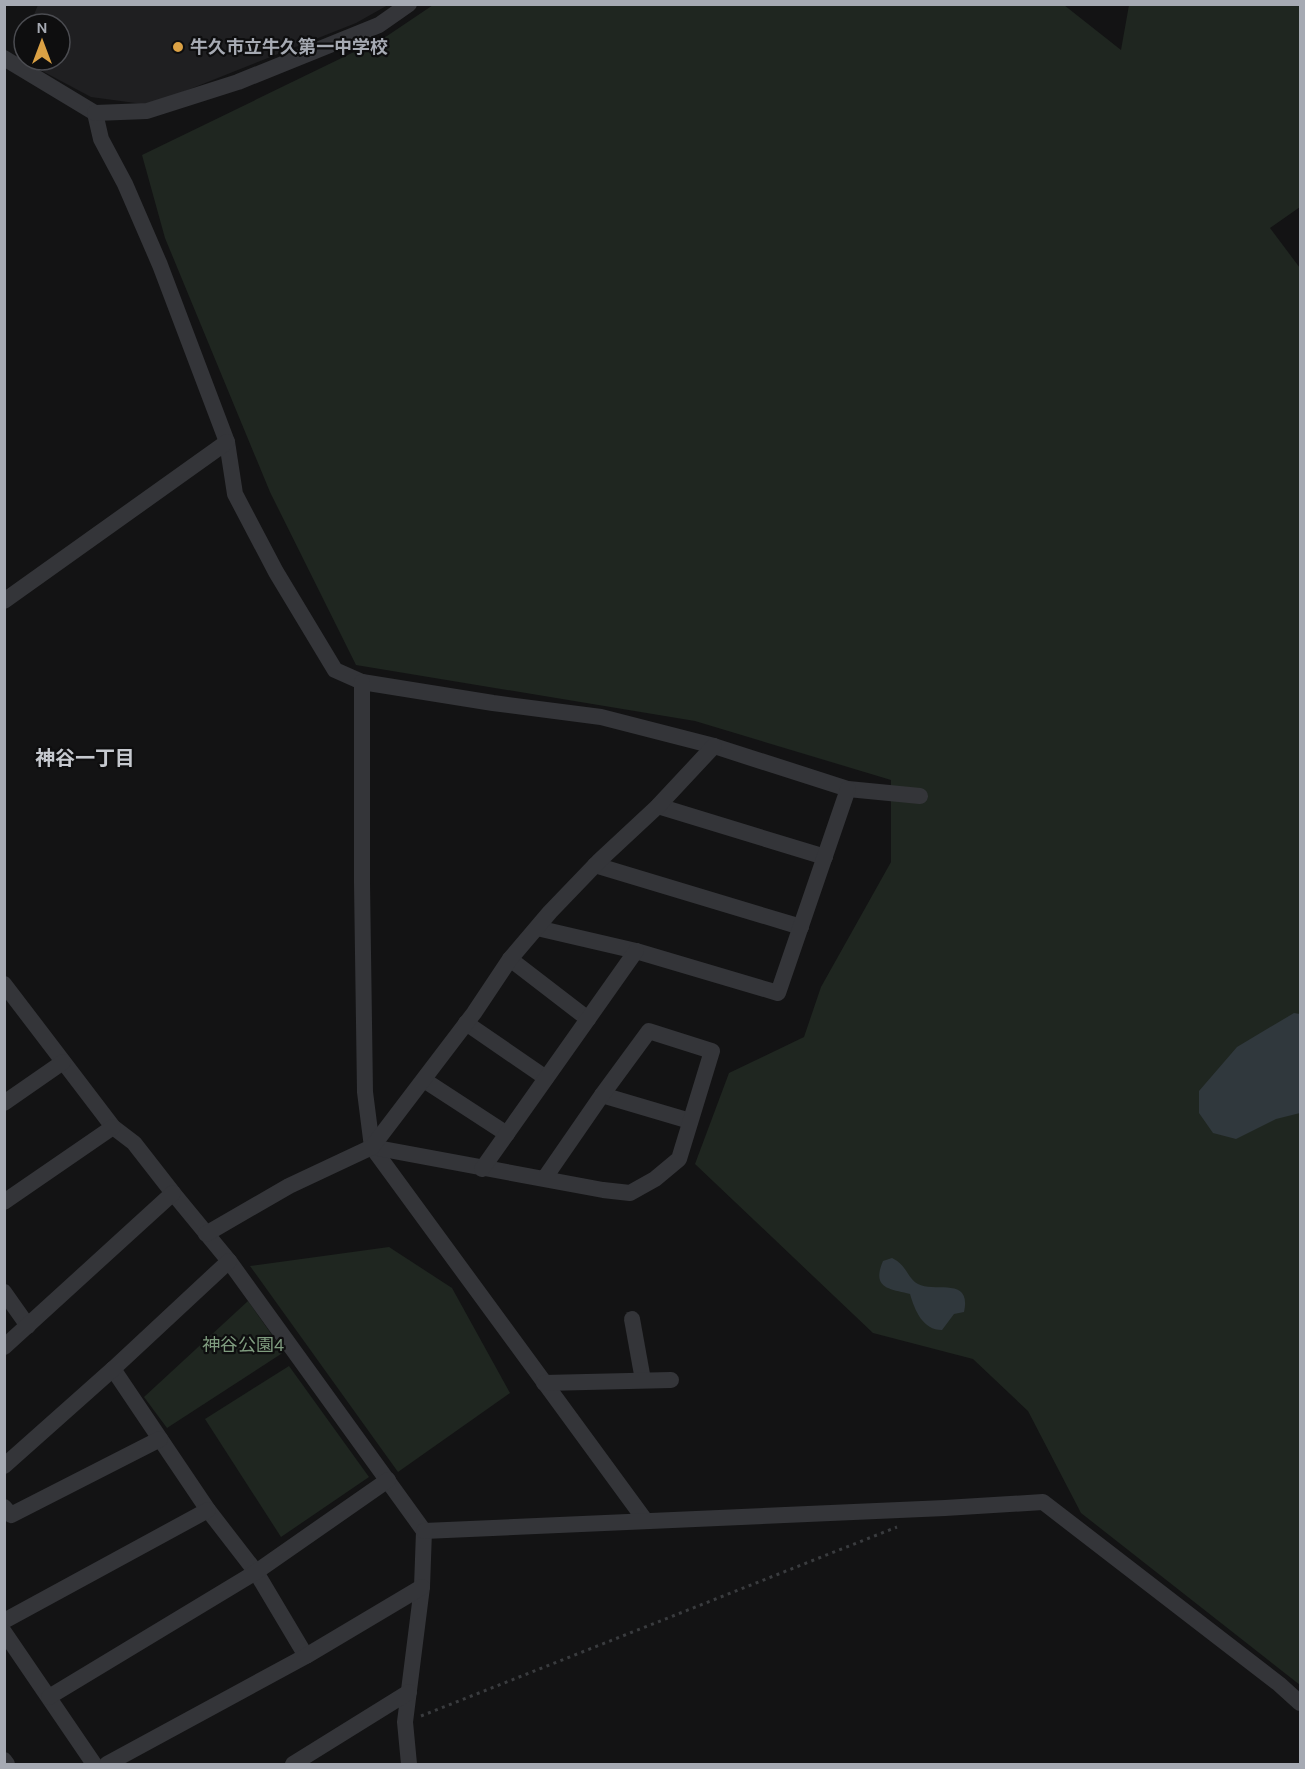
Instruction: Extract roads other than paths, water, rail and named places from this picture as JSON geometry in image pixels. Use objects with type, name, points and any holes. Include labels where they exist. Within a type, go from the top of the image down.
[{"type":"street","points":[[4,58],[95,113],[147,111],[238,82],[379,25],[409,4]]},
{"type":"street","points":[[95,113],[101,139],[125,184],[160,265],[227,442],[235,494],[276,572],[335,670],[362,682],[601,717],[714,746],[848,789],[920,796]]},
{"type":"street","points":[[4,601],[227,442]]},
{"type":"street","points":[[362,682],[365,1092],[372,1148],[645,1520]]},
{"type":"street","points":[[206,1234],[289,1186],[372,1148],[466,1023],[510,959],[596,865],[658,807],[714,746]]},
{"type":"street","points":[[537,928],[636,951],[778,993],[848,789]]},
{"type":"street","points":[[658,807],[825,857]]},
{"type":"street","points":[[596,865],[801,927]]},
{"type":"street","points":[[482,1168],[636,951]]},
{"type":"street","points":[[510,959],[588,1019]]},
{"type":"street","points":[[8,994],[113,1127],[134,1143],[229,1261],[424,1531],[422,1587],[405,1722],[409,1764]]},
{"type":"street","points":[[466,1023],[546,1078]]},
{"type":"street","points":[[372,1148],[603,1190],[630,1193],[655,1179],[679,1159],[712,1051],[649,1031],[544,1179]]},
{"type":"street","points":[[4,1103],[63,1062]]},
{"type":"street","points":[[424,1080],[507,1134]]},
{"type":"street","points":[[602,1095],[690,1121]]},
{"type":"street","points":[[4,1202],[113,1127]]},
{"type":"street","points":[[4,1347],[173,1193]]},
{"type":"street","points":[[4,1466],[229,1261]]},
{"type":"street","points":[[4,1292],[28,1326]]},
{"type":"street","points":[[632,1319],[643,1380]]},
{"type":"street","points":[[113,1369],[208,1510],[256,1572],[306,1656]]},
{"type":"street","points":[[544,1383],[671,1380]]},
{"type":"street","points":[[4,1507],[11,1515],[160,1439]]},
{"type":"street","points":[[48,1697],[256,1572],[388,1480]]},
{"type":"street","points":[[424,1531],[933,1509],[1043,1502],[1279,1684],[1300,1703]]},
{"type":"street","points":[[4,1622],[208,1510]]},
{"type":"street","points":[[107,1764],[306,1656],[422,1587]]},
{"type":"street","points":[[4,1632],[94,1764]]},
{"type":"street","points":[[293,1764],[409,1692]]},
{"type":"street","points":[[4,1760],[7,1764]]},
{"type":"place","name":"牛久市立牛久第一中学校","points":[[178,47]]},
{"type":"district","name":"神谷一丁目","points":[[85,758]]},
{"type":"park label","name":"神谷公園4","points":[[243,1345]]}]
